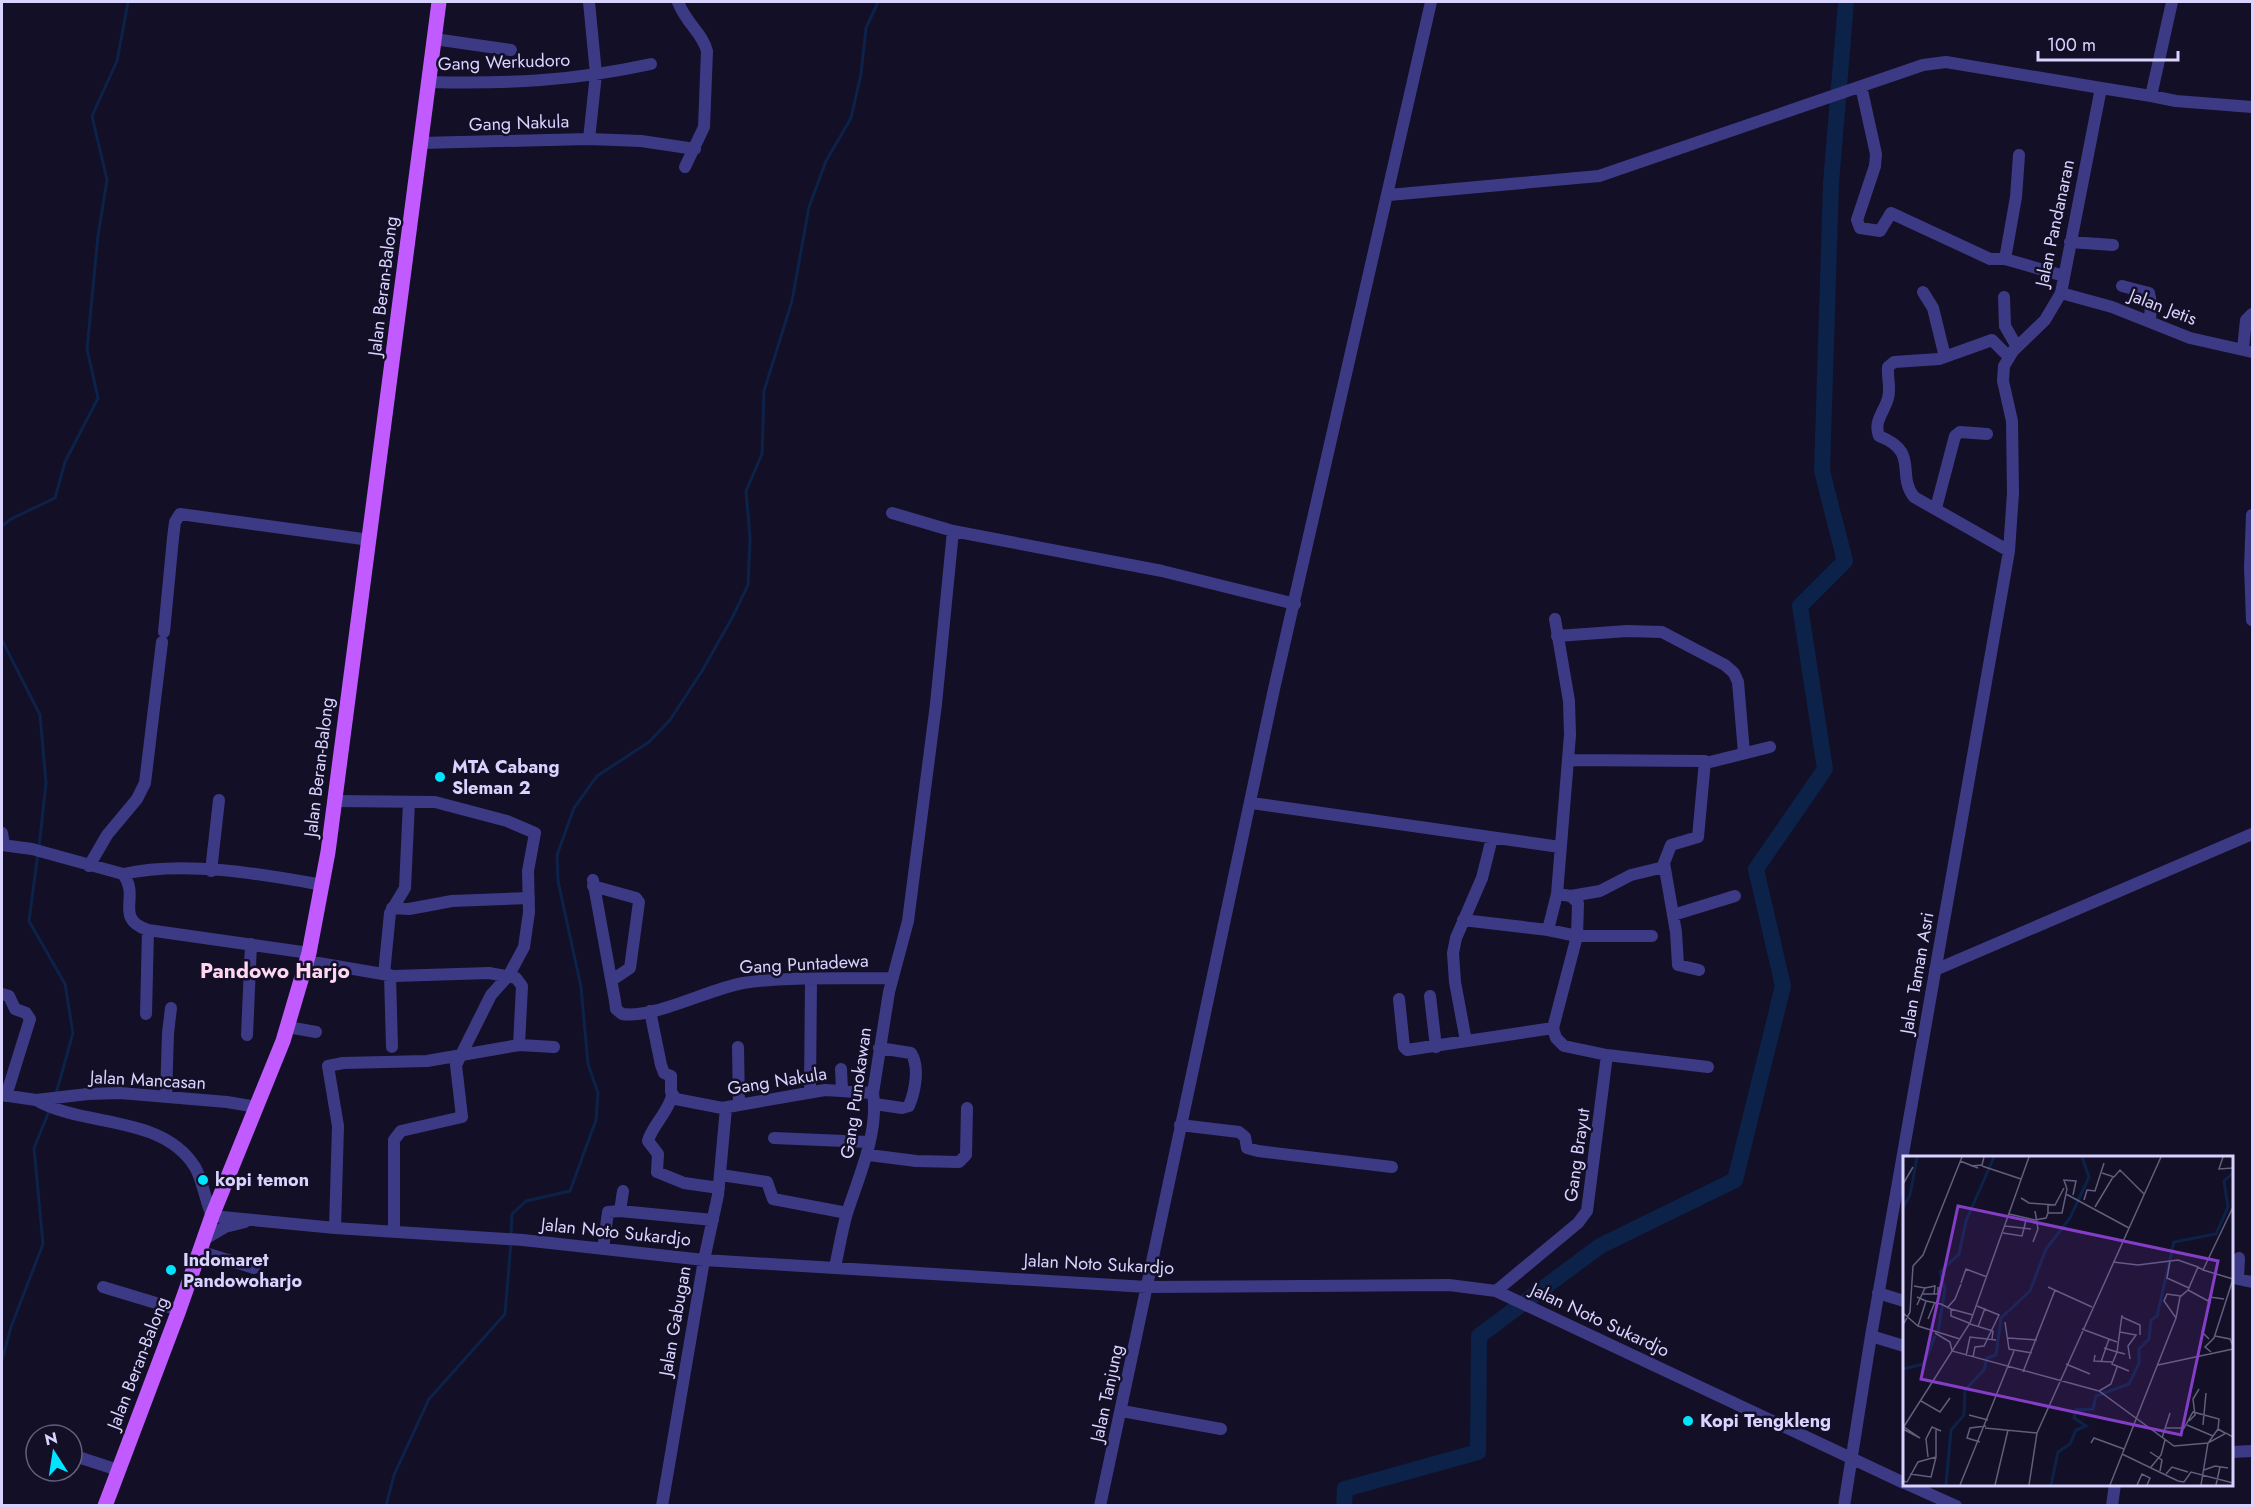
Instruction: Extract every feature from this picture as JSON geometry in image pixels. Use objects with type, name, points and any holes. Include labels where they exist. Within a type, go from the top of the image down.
[{"type":"main road","name":"Jalan Beran-Balong","points":[[105,1506],[212,1216],[288,1027],[308,957],[323,885],[335,801],[439,2]]},
{"type":"street","name":"Gang Nakula","points":[[420,143],[589,139],[596,75],[589,2]]},
{"type":"street","points":[[678,2],[684,18],[703,40],[708,51],[704,127],[686,167]]},
{"type":"street","name":"Jalan Tanjung","points":[[1100,1506],[1122,1411],[1180,1125],[1431,2]]},
{"type":"street","points":[[2151,96],[2172,2]]},
{"type":"street","points":[[434,39],[511,50]]},
{"type":"street","points":[[1389,195],[1599,176],[1923,65],[1946,62],[2176,101],[2253,107]]},
{"type":"street","name":"Gang Werkudoro","points":[[429,82],[533,83],[596,75],[651,64]]},
{"type":"street","points":[[1861,86],[1876,154],[1875,166],[1858,214],[1858,226],[1880,231],[1891,213],[1990,259],[2005,259],[2064,276]]},
{"type":"street","name":"Jalan Pandanaran","points":[[2013,352],[2037,330],[2061,293],[2101,88]]},
{"type":"street","points":[[589,139],[641,141],[695,149]]},
{"type":"street","points":[[2005,259],[2015,206],[2019,155]]},
{"type":"street","points":[[2070,242],[2113,245]]},
{"type":"street","points":[[2122,286],[2151,297],[2150,321]]},
{"type":"street","points":[[1923,292],[1933,308],[1945,357]]},
{"type":"street","name":"Jalan Jetis","points":[[2061,293],[2112,307],[2190,338],[2248,351]]},
{"type":"street","points":[[2004,297],[2005,326],[2013,352]]},
{"type":"street","points":[[2248,351],[2246,320],[2253,314]]},
{"type":"street","points":[[2009,551],[1911,494],[1904,458],[1898,445],[1879,436],[1877,428],[1881,410],[1888,398],[1889,365],[1900,361],[1945,357],[1992,340],[2013,352]]},
{"type":"street","name":"Jalan Taman Asri","points":[[1844,1506],[1878,1293],[2009,551],[2013,493],[2012,416],[2003,381],[2004,366],[2013,352]]},
{"type":"street","points":[[1936,508],[1955,436],[1960,432],[1987,434]]},
{"type":"street","points":[[892,513],[952,531],[1162,571],[1295,604]]},
{"type":"street","points":[[88,866],[107,835],[137,799],[145,783],[175,522],[180,514],[370,540]]},
{"type":"street","points":[[2253,515],[2250,567],[2253,620]]},
{"type":"street","name":"Gang Punokawan","points":[[835,1267],[848,1213],[868,1149],[879,1048],[892,978],[908,921],[933,727],[952,531]]},
{"type":"street","points":[[1548,930],[1557,894],[1569,760],[1569,701],[1555,619]]},
{"type":"street","points":[[1557,636],[1636,630],[1662,632],[1725,665],[1734,673],[1738,682],[1744,753]]},
{"type":"street","points":[[1569,760],[1668,759],[1702,760],[1706,763],[1770,747]]},
{"type":"street","points":[[1700,970],[1678,965],[1673,915],[1664,867],[1665,853],[1671,845],[1698,837],[1706,763]]},
{"type":"street","points":[[211,871],[219,800]]},
{"type":"street","points":[[335,801],[451,805],[531,830],[535,838],[528,871],[528,929],[524,947],[509,975],[491,995],[455,1069],[462,1117],[401,1131],[394,1140],[394,1232]]},
{"type":"street","points":[[392,1047],[387,975],[392,908],[405,888],[409,802]]},
{"type":"street","points":[[1252,803],[1560,848]]},
{"type":"street","points":[[1935,970],[2253,834]]},
{"type":"street","points":[[1466,1041],[1453,966],[1456,938],[1482,878],[1492,838]]},
{"type":"street","points":[[2,841],[123,874],[158,867],[271,876],[323,885]]},
{"type":"street","points":[[1557,894],[1571,896],[1600,891],[1631,875],[1664,867]]},
{"type":"street","points":[[123,874],[130,885],[130,920],[134,926],[148,930],[251,944],[387,975],[489,973],[509,975],[520,981],[522,986],[519,1045]]},
{"type":"street","points":[[593,883],[636,898],[639,902],[630,968],[612,980],[593,883]]},
{"type":"street","points":[[1571,896],[1578,903],[1577,936],[1553,1028],[1559,1043],[1607,1055],[1708,1067]]},
{"type":"street","points":[[1673,915],[1735,896]]},
{"type":"street","points":[[392,908],[409,909],[452,901],[529,898]]},
{"type":"street","points":[[1463,920],[1548,930],[1577,936],[1653,936]]},
{"type":"street","points":[[146,1014],[148,930]]},
{"type":"street","points":[[247,1035],[251,944]]},
{"type":"street","name":"Gang Puntadewa","points":[[612,980],[618,1011],[630,1015],[741,984],[892,978]]},
{"type":"street","points":[[810,1092],[811,980]]},
{"type":"street","points":[[2,994],[9,996],[15,1009],[26,1013],[30,1019],[4,1096]]},
{"type":"street","points":[[1430,996],[1436,1047]]},
{"type":"street","points":[[1399,999],[1405,1049],[1436,1047],[1553,1028]]},
{"type":"street","points":[[166,1097],[171,1008]]},
{"type":"street","points":[[650,1011],[661,1065],[664,1073],[672,1078],[672,1096],[667,1112],[651,1132],[648,1141],[658,1154],[657,1172],[684,1183],[719,1188]]},
{"type":"street","points":[[288,1027],[316,1032]]},
{"type":"street","points":[[335,1228],[339,1136],[328,1066],[343,1062],[427,1061],[519,1045],[554,1047]]},
{"type":"street","points":[[738,1047],[739,1105]]},
{"type":"street","name":"Gang Nakula","points":[[672,1096],[694,1104],[726,1108],[810,1092],[842,1090],[902,1108],[909,1106],[916,1074],[914,1058],[911,1053],[879,1048]]},
{"type":"street","name":"Gang Brayut","points":[[1496,1291],[1578,1223],[1587,1211],[1607,1055]]},
{"type":"street","points":[[841,1069],[842,1090]]},
{"type":"street","name":"Jalan Mancasan","points":[[4,1096],[36,1100],[88,1094],[166,1097],[257,1107]]},
{"type":"street","points":[[36,1100],[68,1112],[158,1135],[176,1144],[196,1170],[212,1216]]},
{"type":"street","name":"Jalan Gabugan","points":[[662,1506],[704,1260],[719,1188],[726,1108]]},
{"type":"street","points":[[774,1138],[868,1149],[916,1161],[959,1162],[966,1155],[967,1108]]},
{"type":"street","points":[[1180,1125],[1239,1132],[1245,1137],[1247,1148],[1258,1151],[1392,1167]]},
{"type":"street","points":[[721,1175],[767,1182],[773,1198],[848,1213]]},
{"type":"street","points":[[620,1211],[623,1191]]},
{"type":"street","points":[[603,1249],[608,1212],[620,1211],[713,1220]]},
{"type":"street","name":"Jalan Noto Sukardjo","points":[[212,1216],[335,1228],[523,1240],[704,1260],[1147,1287],[1449,1285],[1496,1291],[1903,1483]]},
{"type":"street","name":"Jalan Noto Sukardjo","points":[[201,1246],[225,1227],[252,1220]]},
{"type":"street","points":[[201,1246],[254,1268]]},
{"type":"street","points":[[2239,1258],[2238,1279],[2253,1282]]},
{"type":"street","points":[[103,1287],[179,1310]]},
{"type":"street","points":[[1878,1293],[1903,1300]]},
{"type":"street","points":[[1871,1336],[1903,1345]]},
{"type":"street","points":[[1122,1411],[1221,1429]]},
{"type":"street","points":[[2233,1452],[2253,1451]]},
{"type":"street","points":[[84,1459],[118,1470]]},
{"type":"street","name":"Jalan Noto Sukardjo","points":[[1911,1486],[1956,1506]]},
{"type":"street","points":[[2112,1506],[2115,1486]]},
{"type":"waterway","points":[[2,526],[11,519],[55,498],[65,462],[98,398],[87,349],[98,236],[107,180],[92,116],[117,61],[128,2]]},
{"type":"waterway","points":[[511,1235],[512,1214],[526,1201],[570,1191],[596,1120],[598,1093],[588,1064],[581,987],[558,881],[557,855],[574,808],[597,776],[649,742],[670,720],[702,671],[748,585],[750,538],[746,491],[762,454],[764,391],[792,301],[809,207],[826,161],[851,118],[861,74],[866,28],[878,2]]},
{"type":"waterway","points":[[1344,1506],[1345,1489],[1478,1452],[1479,1336],[1600,1246],[1735,1180],[1783,986],[1756,869],[1825,769],[1800,606],[1845,561],[1822,471],[1831,183],[1846,2]]},
{"type":"waterway","points":[[2,640],[40,715],[46,783],[39,847]]},
{"type":"waterway","points":[[38,853],[29,921],[65,984],[73,1033],[56,1094]]},
{"type":"waterway","points":[[2,1360],[11,1327],[43,1244],[34,1148],[50,1109]]},
{"type":"waterway","points":[[386,1506],[394,1475],[429,1399],[505,1314],[511,1242]]},
{"type":"place","name":"MTA Cabang Sleman 2","points":[[440,777]]},
{"type":"place","name":"kopi temon","points":[[203,1180]]},
{"type":"place","name":"Indomaret Pandowoharjo","points":[[171,1270]]},
{"type":"place","name":"Kopi Tengkleng","points":[[1688,1421]]},
{"type":"district","name":"Pandowo Harjo","points":[[275,971]]}]
